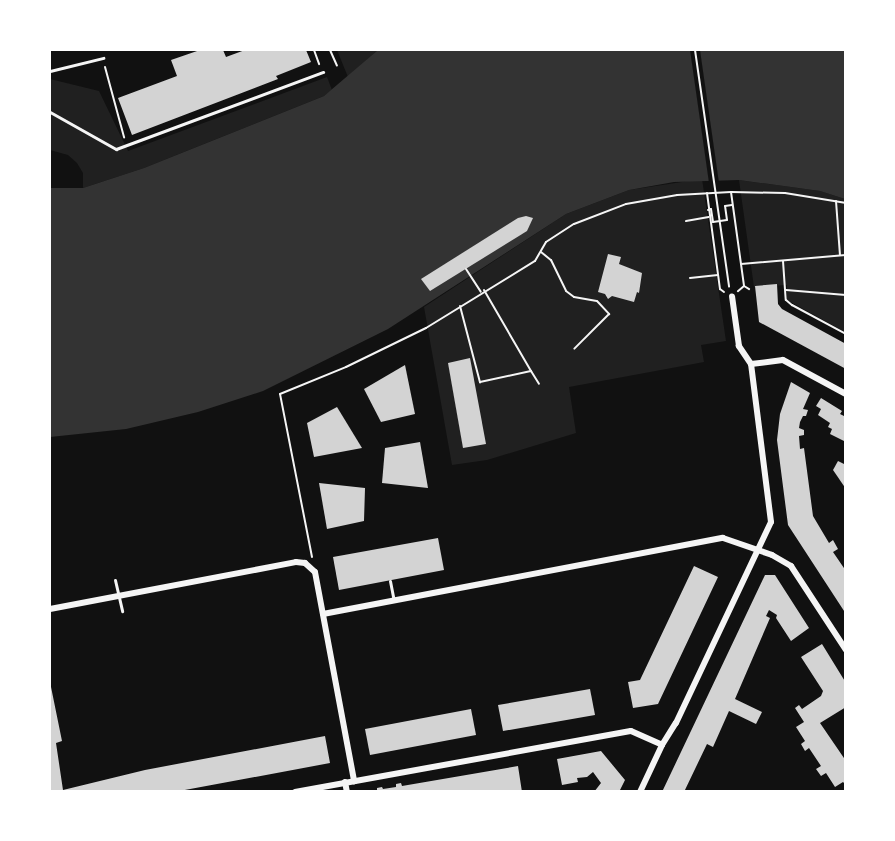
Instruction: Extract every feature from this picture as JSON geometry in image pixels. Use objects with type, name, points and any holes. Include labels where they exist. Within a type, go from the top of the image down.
[{"type":"street","points":[[640,792],[676,723],[771,522],[751,364],[738,346],[732,296]]},
{"type":"street","points":[[751,364],[783,360],[846,394]]},
{"type":"street","points":[[323,614],[723,538],[772,555],[791,566],[846,650]]},
{"type":"street","points":[[50,609],[296,562],[311,566],[315,572],[354,781]]},
{"type":"street","points":[[296,792],[631,731],[662,746]]},
{"type":"street","points":[[345,782],[347,792]]},
{"type":"lane","points":[[50,71],[103,58]]},
{"type":"lane","points":[[50,112],[116,149],[322,72]]},
{"type":"lane","points":[[115,580],[122,611]]},
{"type":"lane","points":[[390,581],[394,600]]},
{"type":"path","points":[[314,50],[322,72]]},
{"type":"path","points":[[330,50],[337,66]]},
{"type":"path","points":[[695,50],[729,287]]},
{"type":"path","points":[[103,58],[126,145]]},
{"type":"path","points":[[731,192],[744,285],[749,289]]},
{"type":"path","points":[[311,566],[312,556],[280,394],[346,367],[416,333],[535,261],[546,242],[574,224],[626,204],[677,195],[731,192],[784,193],[846,203]]},
{"type":"path","points":[[707,193],[720,290],[732,296],[744,285]]},
{"type":"path","points":[[836,201],[840,255]]},
{"type":"path","points":[[708,210],[711,209],[713,222],[727,220],[725,206],[732,205]]},
{"type":"path","points":[[686,221],[710,217]]},
{"type":"path","points":[[541,251],[550,260],[566,291],[574,297],[597,301],[609,314],[574,349]]},
{"type":"path","points":[[741,264],[846,255]]},
{"type":"path","points":[[783,261],[786,300],[792,306],[846,334]]},
{"type":"path","points":[[466,269],[483,291],[538,384]]},
{"type":"path","points":[[690,278],[718,275]]},
{"type":"path","points":[[786,290],[846,295]]},
{"type":"path","points":[[460,306],[480,381],[531,371]]},
{"type":"shaded area","points":[[337,50],[378,50],[348,77]]},
{"type":"shaded area","points":[[378,50],[845,50],[845,199],[820,191],[739,180],[674,182],[629,190],[566,214],[388,329],[263,391],[198,412],[126,429],[50,437],[50,188],[83,188],[144,168],[324,96]]},
{"type":"shaded area","points":[[327,77],[332,90],[324,96],[144,168],[83,188],[83,173],[77,163],[68,155],[50,150],[50,79],[99,91],[128,151]]},
{"type":"shaded area","points":[[702,179],[726,341],[701,345],[704,362],[569,387],[576,433],[487,460],[452,465],[424,307],[566,214],[629,190]]},
{"type":"shaded area","points":[[739,180],[820,191],[845,199],[845,332],[787,300],[787,285],[754,287]]},
{"type":"pier","points":[[690,50],[700,50],[719,183],[709,183]]},
{"type":"building","points":[[200,50],[223,50],[226,57],[245,50],[306,50],[311,62],[276,76],[278,79],[132,135],[118,98],[177,76],[171,60]]},
{"type":"building","points":[[526,216],[533,218],[527,231],[430,291],[421,279],[518,218]]},
{"type":"building","points":[[608,254],[621,257],[619,264],[642,273],[639,293],[637,292],[634,302],[612,296],[608,299],[605,294],[598,292]]},
{"type":"building","points":[[777,284],[778,304],[782,309],[846,344],[846,369],[759,322],[755,286]]},
{"type":"building","points":[[470,358],[486,444],[463,448],[448,363]]},
{"type":"building","points":[[405,365],[415,414],[381,422],[364,389]]},
{"type":"building","points":[[791,382],[810,393],[803,409],[808,410],[806,416],[803,416],[800,422],[799,428],[804,430],[804,435],[799,436],[800,449],[804,448],[813,516],[829,543],[833,540],[838,549],[833,552],[846,571],[846,614],[788,525],[777,440],[780,414]]},
{"type":"building","points":[[821,398],[842,411],[840,414],[846,417],[846,442],[830,434],[832,429],[828,427],[830,423],[818,415],[821,409],[816,406]]},
{"type":"building","points":[[337,407],[362,448],[314,457],[307,423]]},
{"type":"building","points":[[420,442],[428,488],[382,483],[385,448]]},
{"type":"building","points":[[838,461],[846,465],[846,489],[833,470]]},
{"type":"building","points":[[319,483],[365,488],[364,521],[327,529]]},
{"type":"building","points":[[438,538],[444,570],[339,590],[333,557]]},
{"type":"building","points":[[694,566],[718,577],[658,704],[633,708],[628,682],[640,680]]},
{"type":"building","points":[[765,575],[775,575],[809,628],[791,641],[776,618],[777,615],[769,610],[766,616],[770,618],[735,699],[762,712],[756,724],[729,711],[713,747],[707,744],[684,792],[662,792]]},
{"type":"building","points":[[822,644],[846,683],[846,707],[820,723],[846,761],[846,785],[843,782],[835,787],[826,773],[821,776],[816,769],[821,766],[809,748],[805,751],[801,744],[805,741],[796,727],[804,722],[795,708],[799,705],[802,709],[821,696],[823,691],[801,657]]},
{"type":"building","points":[[50,682],[62,741],[56,743],[63,790],[145,770],[325,736],[330,763],[174,792],[50,792]]},
{"type":"building","points":[[590,689],[595,715],[503,731],[498,705]]},
{"type":"building","points":[[471,709],[476,735],[370,755],[365,729]]},
{"type":"building","points":[[601,751],[625,780],[619,792],[594,792],[601,783],[593,772],[587,777],[577,778],[578,782],[562,785],[557,759]]},
{"type":"building","points":[[518,766],[522,792],[377,792],[377,788],[396,787],[396,784],[401,783],[402,786]]}]
